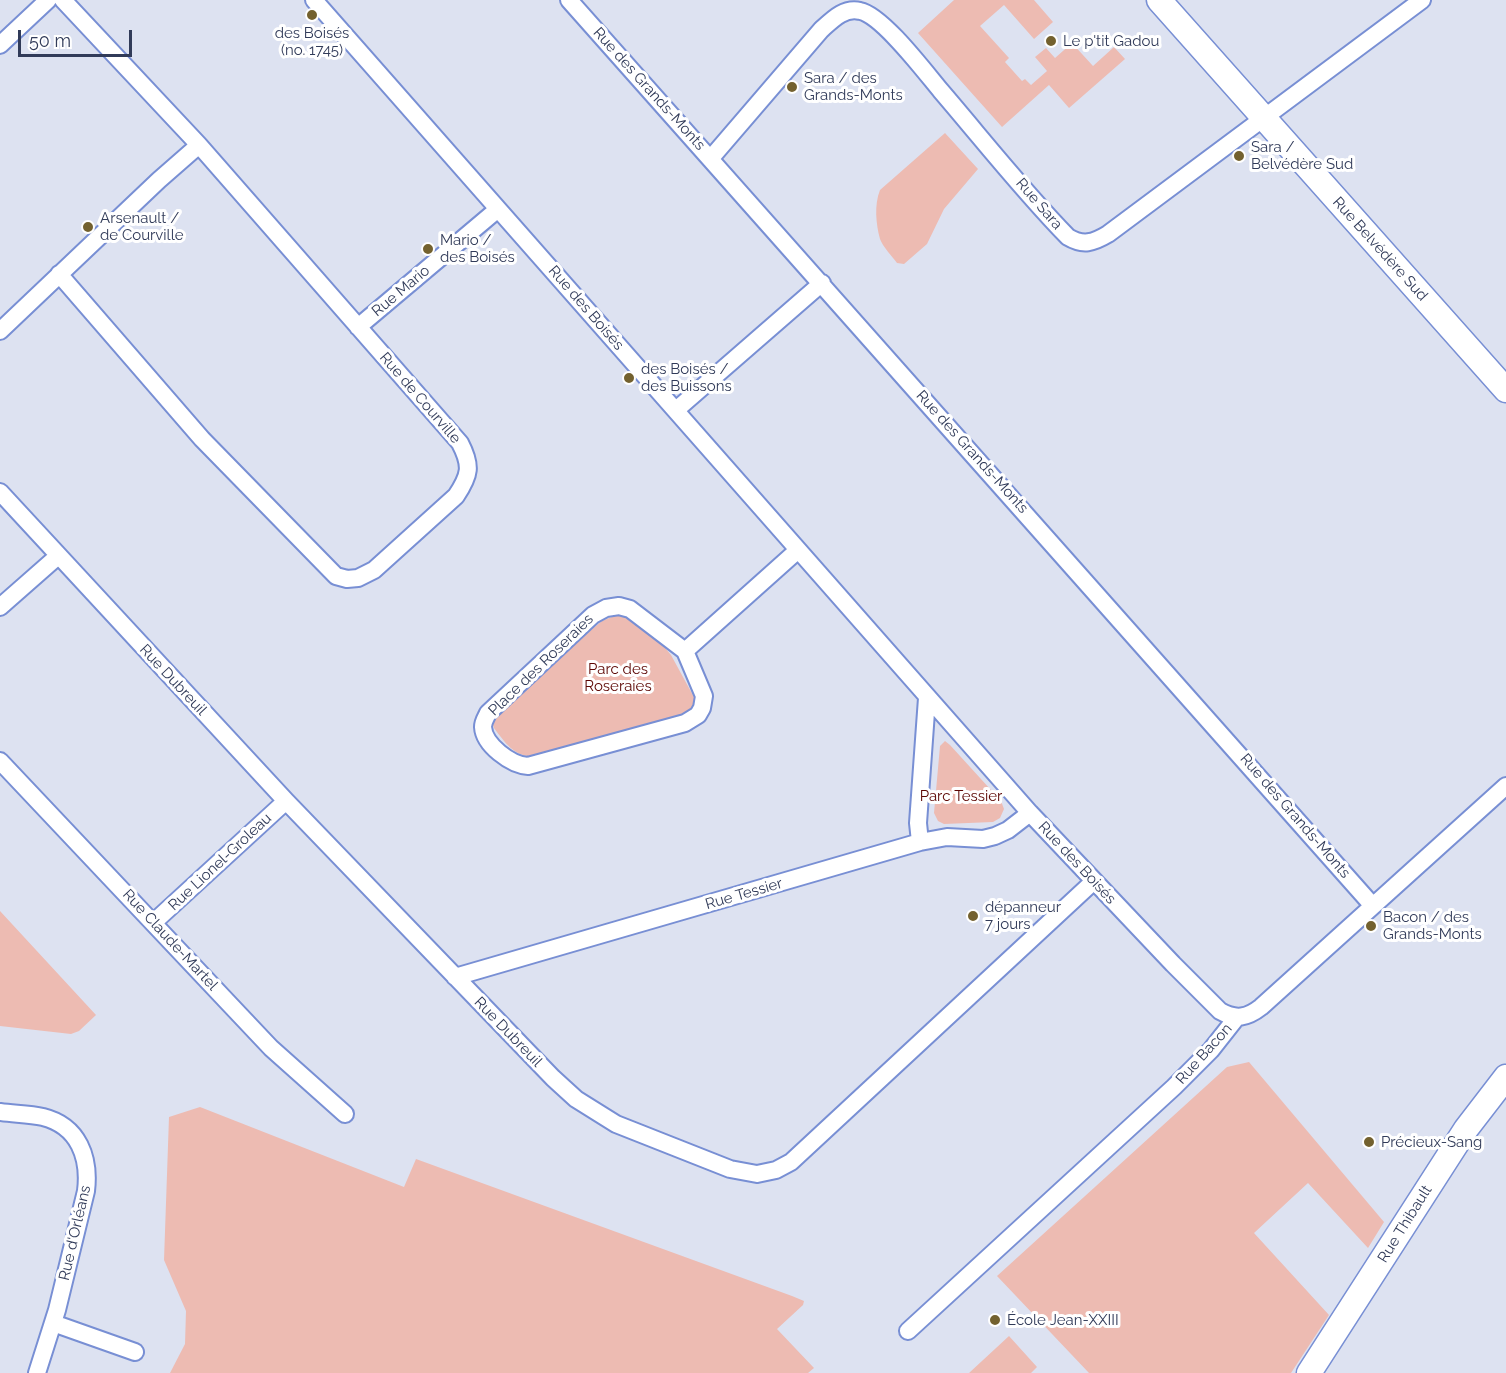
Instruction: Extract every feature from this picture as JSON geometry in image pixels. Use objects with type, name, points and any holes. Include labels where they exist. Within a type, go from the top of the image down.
[{"type":"street","points":[[0,45],[48,0]]},
{"type":"street","name":"Rue de Courville","points":[[59,274],[202,439],[336,576],[347,579],[358,578],[374,570],[456,496],[466,482],[469,470],[467,457],[460,443],[199,145],[63,0]]},
{"type":"street","name":"Rue des Boisés","points":[[314,0],[1030,813],[1220,1011],[1237,1017]]},
{"type":"street","name":"Rue des Grands-Monts","points":[[569,0],[1373,906]]},
{"type":"street","name":"Rue Belvédère Sud","points":[[1159,0],[1506,390]]},
{"type":"street","name":"Rue Sara","points":[[711,158],[821,30],[836,16],[848,11],[859,10],[871,15],[883,25],[1057,226],[1077,242],[1090,243],[1108,234],[1422,0]]},
{"type":"street","points":[[0,331],[165,174],[199,145]]},
{"type":"street","name":"Rue Mario","points":[[358,327],[498,208]]},
{"type":"street","points":[[676,410],[822,283]]},
{"type":"street","name":"Rue Dubreuil","points":[[0,492],[286,801],[553,1078],[576,1099],[616,1124],[730,1169],[758,1174],[776,1170],[791,1162],[1094,881]]},
{"type":"street","points":[[685,651],[798,550]]},
{"type":"street","points":[[0,607],[58,556]]},
{"type":"street","name":"Place des Roseraies","points":[[619,606],[630,609],[685,651],[704,696],[698,715],[685,723],[528,766],[511,761],[487,739],[483,726],[488,713],[600,610],[619,606]]},
{"type":"street","points":[[920,842],[918,823],[927,698]]},
{"type":"street","name":"Rue Claude-Martel","points":[[0,761],[271,1048],[345,1114]]},
{"type":"street","name":"Rue Bacon","points":[[908,1331],[1190,1071],[1237,1017],[1252,1014],[1261,1007],[1506,786]]},
{"type":"street","name":"Rue Lionel-Groleau","points":[[154,922],[286,801]]},
{"type":"street","name":"Rue Tessier","points":[[455,977],[920,842],[947,837],[983,839],[995,836],[1008,830],[1030,813]]},
{"type":"street","name":"Rue Thibault","points":[[1309,1373],[1466,1129],[1506,1077]]},
{"type":"street","name":"Rue d'Orléans","points":[[0,1112],[42,1117],[56,1122],[80,1145],[86,1160],[88,1175],[86,1191],[53,1323],[37,1373]]},
{"type":"street","points":[[53,1323],[135,1352]]},
{"type":"green space","points":[[954,0],[1034,0],[1053,22],[1034,39],[1004,5],[980,26],[1009,58],[1005,62],[1022,81],[1025,79],[1031,85],[1047,71],[1035,57],[1046,48],[1055,58],[1072,43],[1093,66],[1114,47],[1125,59],[1069,108],[1049,85],[1002,127],[918,33]]},
{"type":"green space","points":[[945,133],[978,169],[944,209],[927,244],[904,264],[897,263],[880,239],[876,208],[880,190]]},
{"type":"green space","name":"Parc des Roseraies","points":[[614,616],[626,616],[661,643],[671,655],[695,699],[692,709],[683,715],[538,756],[524,755],[512,749],[494,728],[495,717],[591,630],[602,621]]},
{"type":"green space","name":"Parc Tessier","points":[[945,741],[1001,801],[1004,809],[1000,818],[993,822],[944,824],[938,821],[934,813],[940,746]]},
{"type":"green space","points":[[0,911],[96,1015],[79,1031],[71,1034],[0,1026]]},
{"type":"green space","points":[[1249,1062],[1384,1222],[1368,1248],[1308,1183],[1254,1233],[1329,1315],[1291,1373],[1089,1373],[997,1276],[1227,1067]]},
{"type":"green space","points":[[200,1107],[404,1187],[416,1159],[804,1301],[803,1305],[777,1329],[814,1368],[808,1373],[170,1373],[185,1344],[186,1311],[164,1260],[169,1117]]},
{"type":"green space","points":[[1009,1336],[1037,1367],[1031,1373],[969,1373]]},
{"type":"place","name":"des Boisés (no. 1745)","points":[[312,15]]},
{"type":"place","name":"Le p'tit Gadou","points":[[1051,41]]},
{"type":"place","name":"Sara / des Grands-Monts","points":[[792,87]]},
{"type":"place","name":"Sara / Belvédère Sud","points":[[1239,156]]},
{"type":"place","name":"Arsenault / de Courville","points":[[88,227]]},
{"type":"place","name":"Mario / des Boisés","points":[[428,249]]},
{"type":"place","name":"des Boisés / des Buissons","points":[[629,378]]},
{"type":"place","name":"dépanneur 7 jours","points":[[973,916]]},
{"type":"place","name":"Bacon / des Grands-Monts","points":[[1371,926]]},
{"type":"place","name":"Précieux-Sang","points":[[1369,1142]]},
{"type":"place","name":"École Jean-XXIII","points":[[995,1320]]}]
